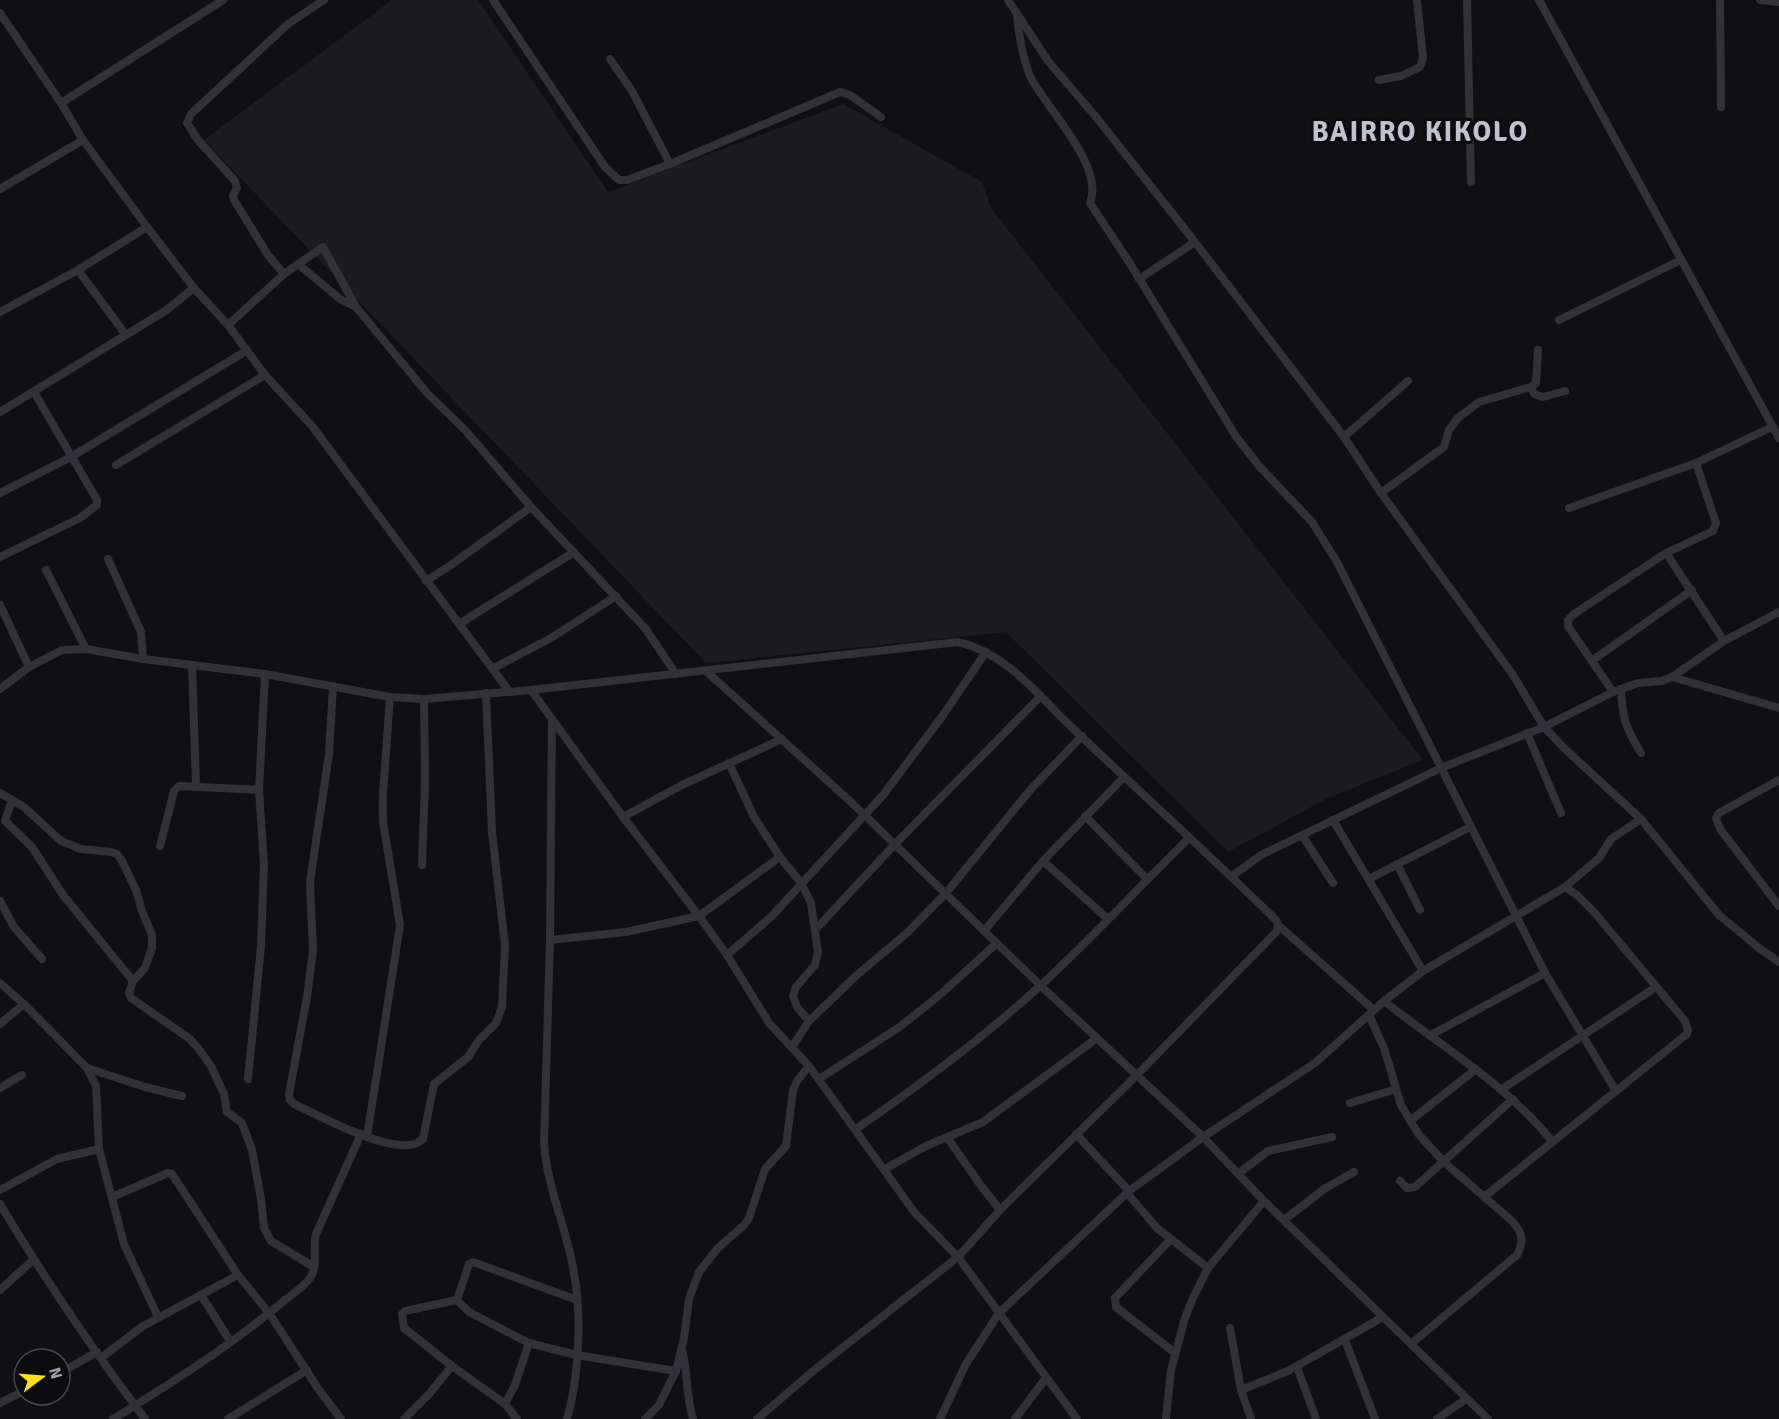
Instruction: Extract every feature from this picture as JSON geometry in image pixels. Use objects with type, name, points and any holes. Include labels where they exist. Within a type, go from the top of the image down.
[{"type":"street","points":[[205,0],[211,8]]},
{"type":"street","points":[[61,103],[224,0]]},
{"type":"street","points":[[284,274],[268,255],[233,198],[237,188],[235,181],[198,140],[187,123],[191,114],[288,24],[324,0]]},
{"type":"street","points":[[493,0],[605,167],[618,180],[627,180],[670,164],[840,92],[850,95],[880,117]]},
{"type":"street","points":[[1008,0],[1048,61],[1096,117],[1195,242],[1344,437],[1381,493],[1513,675],[1544,727],[1641,819],[1719,915],[1779,962]]},
{"type":"street","points":[[1379,80],[1401,76],[1420,67],[1424,58],[1418,0]]},
{"type":"street","points":[[1467,0],[1471,182]]},
{"type":"street","points":[[1539,0],[1779,438]]},
{"type":"street","points":[[1720,0],[1721,107]]},
{"type":"street","points":[[1760,0],[1779,2]]},
{"type":"street","points":[[0,13],[61,103],[83,140],[147,227],[195,288],[228,325],[265,375],[312,426],[509,691]]},
{"type":"street","points":[[1017,15],[1031,78],[1073,138],[1091,177],[1093,195],[1090,203],[1237,438],[1260,467],[1312,522],[1336,562],[1515,918],[1582,1037],[1616,1090]]},
{"type":"street","points":[[610,59],[632,91],[670,164]]},
{"type":"street","points":[[0,189],[83,140]]},
{"type":"street","points":[[0,312],[78,270],[147,227]]},
{"type":"street","points":[[1139,279],[1195,242]]},
{"type":"street","points":[[228,325],[284,274],[323,247],[356,307],[427,393],[465,430],[531,507],[645,628],[676,674]]},
{"type":"street","points":[[1559,320],[1682,260]]},
{"type":"street","points":[[298,264],[340,299],[356,307]]},
{"type":"street","points":[[78,270],[126,335]]},
{"type":"street","points":[[1,409],[34,392],[165,311],[195,288]]},
{"type":"street","points":[[1381,493],[1444,447],[1449,430],[1458,418],[1479,402],[1531,387],[1536,383],[1538,350]]},
{"type":"street","points":[[0,493],[72,457],[246,351]]},
{"type":"street","points":[[116,465],[265,375]]},
{"type":"street","points":[[1344,437],[1408,381]]},
{"type":"street","points":[[1531,387],[1534,394],[1542,397],[1565,391]]},
{"type":"street","points":[[0,557],[80,518],[97,505],[97,500],[34,392]]},
{"type":"street","points":[[1569,508],[1696,463],[1772,427]]},
{"type":"street","points":[[1641,753],[1627,730],[1617,690],[1568,626],[1568,620],[1666,553],[1713,531],[1715,526],[1696,463]]},
{"type":"street","points":[[426,580],[451,565],[531,507]]},
{"type":"street","points":[[459,624],[574,552]]},
{"type":"street","points":[[1666,553],[1724,641]]},
{"type":"street","points":[[108,559],[141,632],[143,659]]},
{"type":"street","points":[[46,570],[86,649]]},
{"type":"street","points":[[1593,660],[1692,590]]},
{"type":"street","points":[[492,669],[551,638],[616,596]]},
{"type":"street","points":[[0,605],[29,667]]},
{"type":"street","points":[[1232,876],[1261,855],[1441,768],[1544,727],[1617,690],[1638,683],[1662,681],[1672,677],[1724,641],[1779,612]]},
{"type":"street","points":[[0,689],[29,667],[62,650],[86,649],[143,659],[266,674],[390,697],[424,699],[531,690],[957,642],[986,652],[1008,666],[1041,696],[1124,777],[1232,876],[1276,920],[1278,925],[1372,1013],[1401,1105],[1410,1121],[1430,1148],[1520,1229],[1522,1246],[1517,1255],[1412,1344]]},
{"type":"street","points":[[727,955],[771,917],[884,794],[986,652]]},
{"type":"street","points":[[192,665],[196,785]]},
{"type":"street","points":[[706,671],[864,814],[1040,985],[1203,1137],[1264,1201],[1488,1419]]},
{"type":"street","points":[[248,1079],[258,988],[264,875],[259,790],[266,674]]},
{"type":"street","points":[[1672,677],[1779,708]]},
{"type":"street","points":[[333,686],[329,754],[310,882],[313,951],[289,1094],[294,1104],[364,1136],[401,1146],[418,1144],[423,1139],[434,1084],[468,1057],[479,1040],[496,1023],[502,1007],[505,945],[492,832],[486,693]]},
{"type":"street","points":[[531,690],[727,955],[769,1023],[819,1079],[915,1213],[958,1257],[1077,1419]]},
{"type":"street","points":[[816,929],[895,844],[1041,696]]},
{"type":"street","points":[[113,1419],[230,1341],[269,1313],[310,1278],[314,1266],[316,1234],[364,1136],[400,925],[383,822],[390,697]]},
{"type":"street","points":[[422,865],[425,782],[424,699]]},
{"type":"street","points":[[552,719],[545,1156],[574,1273],[577,1300],[573,1393],[567,1419]]},
{"type":"street","points":[[1527,733],[1560,813]]},
{"type":"street","points":[[792,1047],[809,1021],[857,975],[907,933],[946,894],[1031,789],[1082,736]]},
{"type":"street","points":[[623,817],[682,785],[782,739]]},
{"type":"street","points":[[729,764],[748,806],[780,857],[801,883],[811,903],[818,952],[815,965],[796,987],[793,996],[797,1008],[809,1021]]},
{"type":"street","points":[[984,931],[1043,861],[1124,777]]},
{"type":"street","points":[[1779,780],[1719,813],[1716,818],[1720,829],[1779,906]]},
{"type":"street","points":[[160,846],[174,791],[179,786],[196,785],[259,790]]},
{"type":"street","points":[[0,793],[24,807],[61,841],[81,849],[111,852],[117,854],[122,861],[153,935],[152,948],[145,968],[133,981],[129,993],[131,998],[190,1039],[211,1066],[224,1094],[227,1112],[242,1123],[252,1149],[264,1227],[271,1241],[314,1266]]},
{"type":"street","points":[[12,800],[4,821],[32,847],[63,895],[133,981]]},
{"type":"street","points":[[1085,816],[1147,879]]},
{"type":"street","points":[[940,1419],[966,1364],[999,1313],[1128,1192],[1203,1137],[1315,1063],[1384,1001],[1423,971],[1565,887],[1599,858],[1611,840],[1641,819]]},
{"type":"street","points":[[1333,820],[1423,971]]},
{"type":"street","points":[[1369,879],[1470,827]]},
{"type":"street","points":[[1302,835],[1333,883]]},
{"type":"street","points":[[856,1129],[984,1035],[1040,985],[1189,838]]},
{"type":"street","points":[[550,940],[626,933],[699,916],[780,857]]},
{"type":"street","points":[[1043,861],[1108,919]]},
{"type":"street","points":[[1397,864],[1420,910]]},
{"type":"street","points":[[1484,1197],[1687,1034],[1685,1022],[1594,912],[1565,887]]},
{"type":"street","points":[[0,901],[14,927],[42,959]]},
{"type":"street","points":[[757,1419],[958,1257],[1000,1210],[1137,1075],[1277,931],[1278,925]]},
{"type":"street","points":[[819,1079],[908,1021],[997,943]]},
{"type":"street","points":[[1431,1035],[1545,973]]},
{"type":"street","points":[[0,983],[87,1068],[96,1086],[99,1149],[124,1244],[158,1317]]},
{"type":"street","points":[[1502,1089],[1656,987]]},
{"type":"street","points":[[1384,1001],[1502,1089],[1528,1112],[1553,1142]]},
{"type":"street","points":[[0,1024],[24,1004]]},
{"type":"street","points":[[885,1169],[992,1117],[1097,1038]]},
{"type":"street","points":[[645,1419],[659,1405],[676,1371],[682,1349],[689,1299],[696,1280],[710,1257],[738,1232],[749,1218],[765,1169],[786,1146],[793,1090],[809,1066]]},
{"type":"street","points":[[87,1068],[145,1087],[182,1096]]},
{"type":"street","points":[[1410,1121],[1476,1069]]},
{"type":"street","points":[[0,1088],[22,1076]]},
{"type":"street","points":[[1350,1102],[1396,1089]]},
{"type":"street","points":[[1400,1181],[1407,1188],[1415,1187],[1513,1099]]},
{"type":"street","points":[[1076,1134],[1128,1192],[1156,1228],[1208,1268]]},
{"type":"street","points":[[947,1137],[1000,1210]]},
{"type":"street","points":[[1239,1173],[1264,1153],[1332,1137]]},
{"type":"street","points":[[0,1190],[57,1159],[99,1149]]},
{"type":"street","points":[[1284,1220],[1324,1189],[1354,1172]]},
{"type":"street","points":[[112,1197],[168,1173],[172,1174],[238,1275],[269,1313],[340,1419]]},
{"type":"street","points":[[1166,1419],[1175,1353],[1193,1298],[1208,1268],[1264,1201]]},
{"type":"street","points":[[0,1204],[33,1260],[145,1419]]},
{"type":"street","points":[[1170,1240],[1115,1298],[1114,1304],[1175,1353]]},
{"type":"street","points":[[0,1290],[33,1260]]},
{"type":"street","points":[[456,1300],[469,1264],[473,1262],[577,1300]]},
{"type":"street","points":[[72,1368],[99,1355],[158,1317],[238,1275]]},
{"type":"street","points":[[201,1295],[230,1341]]},
{"type":"street","points":[[456,1300],[469,1312],[529,1343],[576,1355],[676,1371]]},
{"type":"street","points":[[456,1300],[405,1311],[401,1318],[404,1328],[505,1404],[517,1419]]},
{"type":"street","points":[[1241,1390],[1272,1379],[1383,1317]]},
{"type":"street","points":[[1230,1328],[1241,1390],[1251,1419]]},
{"type":"street","points":[[1345,1340],[1375,1419]]},
{"type":"street","points":[[505,1404],[515,1385],[529,1343]]},
{"type":"street","points":[[682,1349],[687,1373],[688,1401],[693,1419]]},
{"type":"street","points":[[404,1419],[452,1366]]},
{"type":"street","points":[[1297,1366],[1316,1419]]},
{"type":"street","points":[[228,1419],[307,1370]]},
{"type":"street","points":[[1016,1419],[1047,1378]]},
{"type":"street","points":[[1437,1419],[1466,1399]]},
{"type":"street","points":[[766,1410],[773,1419]]},
{"type":"shaded area","points":[[392,0],[478,0],[608,192],[843,104],[982,182],[991,208],[1423,760],[1326,799],[1228,852],[1006,632],[706,663],[204,140]]},
{"type":"district","name":"BAIRRO KIKOLO","points":[[1420,131]]}]
